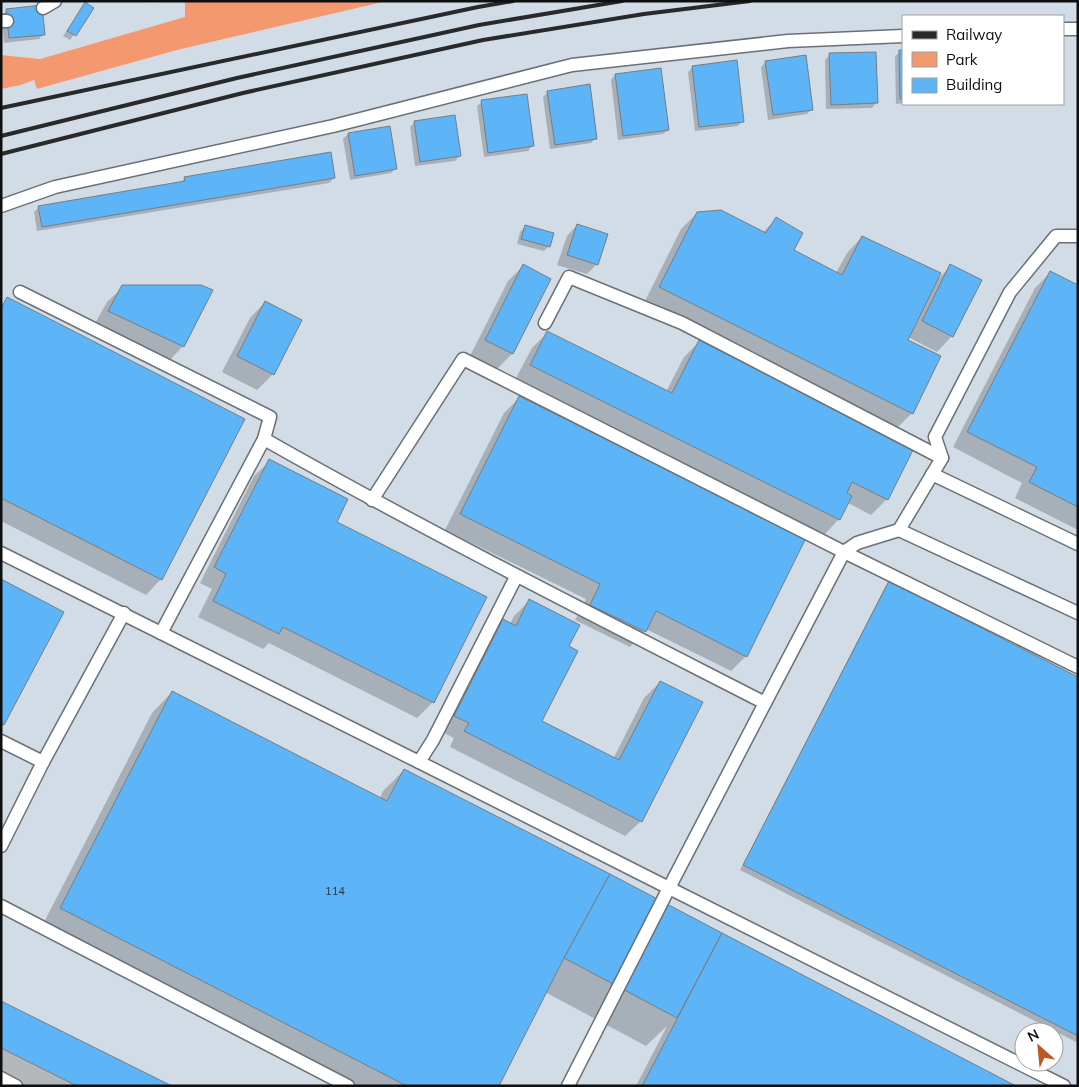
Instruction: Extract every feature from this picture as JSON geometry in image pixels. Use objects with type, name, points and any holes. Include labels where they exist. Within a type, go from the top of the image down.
[{"type":"lane","points":[[42,8],[56,1]]},
{"type":"lane","points":[[1064,29],[1078,28]]},
{"type":"lane","points":[[1,206],[56,188],[333,126],[572,65],[788,41],[902,36]]},
{"type":"lane","points":[[942,458],[935,437],[1010,292],[1056,236],[1078,236]]},
{"type":"lane","points":[[545,323],[569,277],[682,323],[942,458]]},
{"type":"lane","points":[[20,292],[270,417],[264,439],[161,633]]},
{"type":"lane","points":[[372,500],[463,359],[844,552],[1078,667]]},
{"type":"lane","points":[[264,439],[372,500],[516,577],[765,703]]},
{"type":"lane","points":[[899,530],[942,458]]},
{"type":"lane","points":[[932,474],[1078,544]]},
{"type":"lane","points":[[568,1086],[844,552],[857,543],[899,530],[1078,613]]},
{"type":"lane","points":[[1,553],[1064,1086]]},
{"type":"lane","points":[[419,762],[433,740],[516,577]]},
{"type":"lane","points":[[1,846],[42,762],[124,614]]},
{"type":"lane","points":[[1,741],[42,762]]},
{"type":"lane","points":[[1,906],[348,1086]]},
{"type":"lane","points":[[1,1078],[16,1086]]},
{"type":"shaded area","points":[[1,1],[151,1],[151,4],[164,1],[185,1],[186,17],[40,59],[1,55]]},
{"type":"shaded area","points":[[387,1],[1078,1],[1078,1086],[172,1086],[1,1001],[1,89],[34,80],[37,89],[177,50]]},
{"type":"green space","points":[[185,1],[387,1],[177,50],[37,89],[34,80],[1,89],[1,55],[40,59],[185,17]]},
{"type":"building","points":[[85,2],[94,8],[76,36],[67,31]]},
{"type":"building","points":[[42,5],[45,35],[9,38],[6,9]]},
{"type":"building","points":[[899,50],[902,50],[902,99],[900,99]]},
{"type":"building","points":[[876,52],[878,103],[831,105],[829,53]]},
{"type":"building","points":[[806,55],[813,110],[773,115],[765,61]]},
{"type":"building","points":[[737,60],[744,122],[699,127],[692,66]]},
{"type":"building","points":[[661,68],[669,130],[623,136],[615,74]]},
{"type":"building","points":[[590,84],[597,139],[555,145],[547,91]]},
{"type":"building","points":[[527,94],[534,146],[488,153],[481,100]]},
{"type":"building","points":[[455,115],[461,156],[420,162],[414,121]]},
{"type":"building","points":[[390,126],[397,169],[355,176],[348,133]]},
{"type":"building","points":[[331,152],[335,178],[42,227],[38,206],[185,181],[184,177]]},
{"type":"building","points":[[721,210],[766,233],[776,217],[803,233],[794,250],[842,275],[862,236],[941,273],[908,340],[941,356],[913,414],[659,287],[697,212]]},
{"type":"building","points":[[577,224],[608,234],[598,265],[567,255]]},
{"type":"building","points":[[525,225],[554,233],[550,247],[521,239]]},
{"type":"building","points":[[523,264],[551,279],[513,354],[485,340]]},
{"type":"building","points":[[950,264],[982,280],[953,337],[922,321]]},
{"type":"building","points":[[1050,271],[1078,285],[1078,507],[1029,482],[1037,467],[967,432]]},
{"type":"building","points":[[122,285],[201,285],[213,290],[184,347],[108,311]]},
{"type":"building","points":[[7,297],[245,419],[162,580],[1,498],[1,309]]},
{"type":"building","points":[[265,301],[302,320],[274,375],[237,356]]},
{"type":"building","points":[[547,331],[672,393],[699,340],[914,448],[888,500],[852,482],[847,493],[852,496],[840,520],[530,365]]},
{"type":"building","points":[[519,396],[806,538],[747,657],[656,611],[646,632],[590,605],[600,584],[460,514]]},
{"type":"building","points":[[269,459],[348,499],[337,522],[487,597],[434,703],[283,627],[279,634],[213,601],[226,574],[214,567]]},
{"type":"building","points":[[1,579],[64,612],[4,725],[1,724]]},
{"type":"building","points":[[889,581],[1078,677],[1078,1036],[1064,1029],[1064,1022],[1051,1022],[743,865]]},
{"type":"building","points":[[529,599],[580,625],[569,646],[578,651],[542,721],[619,760],[660,681],[703,702],[642,822],[464,731],[469,723],[454,716],[503,619],[516,626]]},
{"type":"building","points":[[172,691],[387,801],[404,769],[610,874],[564,958],[499,1086],[407,1086],[60,908]]},
{"type":"building","points":[[610,874],[722,933],[677,1018],[564,958]]},
{"type":"building","points":[[722,933],[1016,1086],[642,1086]]},
{"type":"building","points":[[1,1001],[172,1086],[77,1086],[1,1048]]},
{"type":"railway","points":[[1,108],[513,1]]},
{"type":"railway","points":[[1,136],[237,78],[479,25],[622,1]]},
{"type":"railway","points":[[1,154],[243,93],[483,40],[644,14],[750,1]]}]
